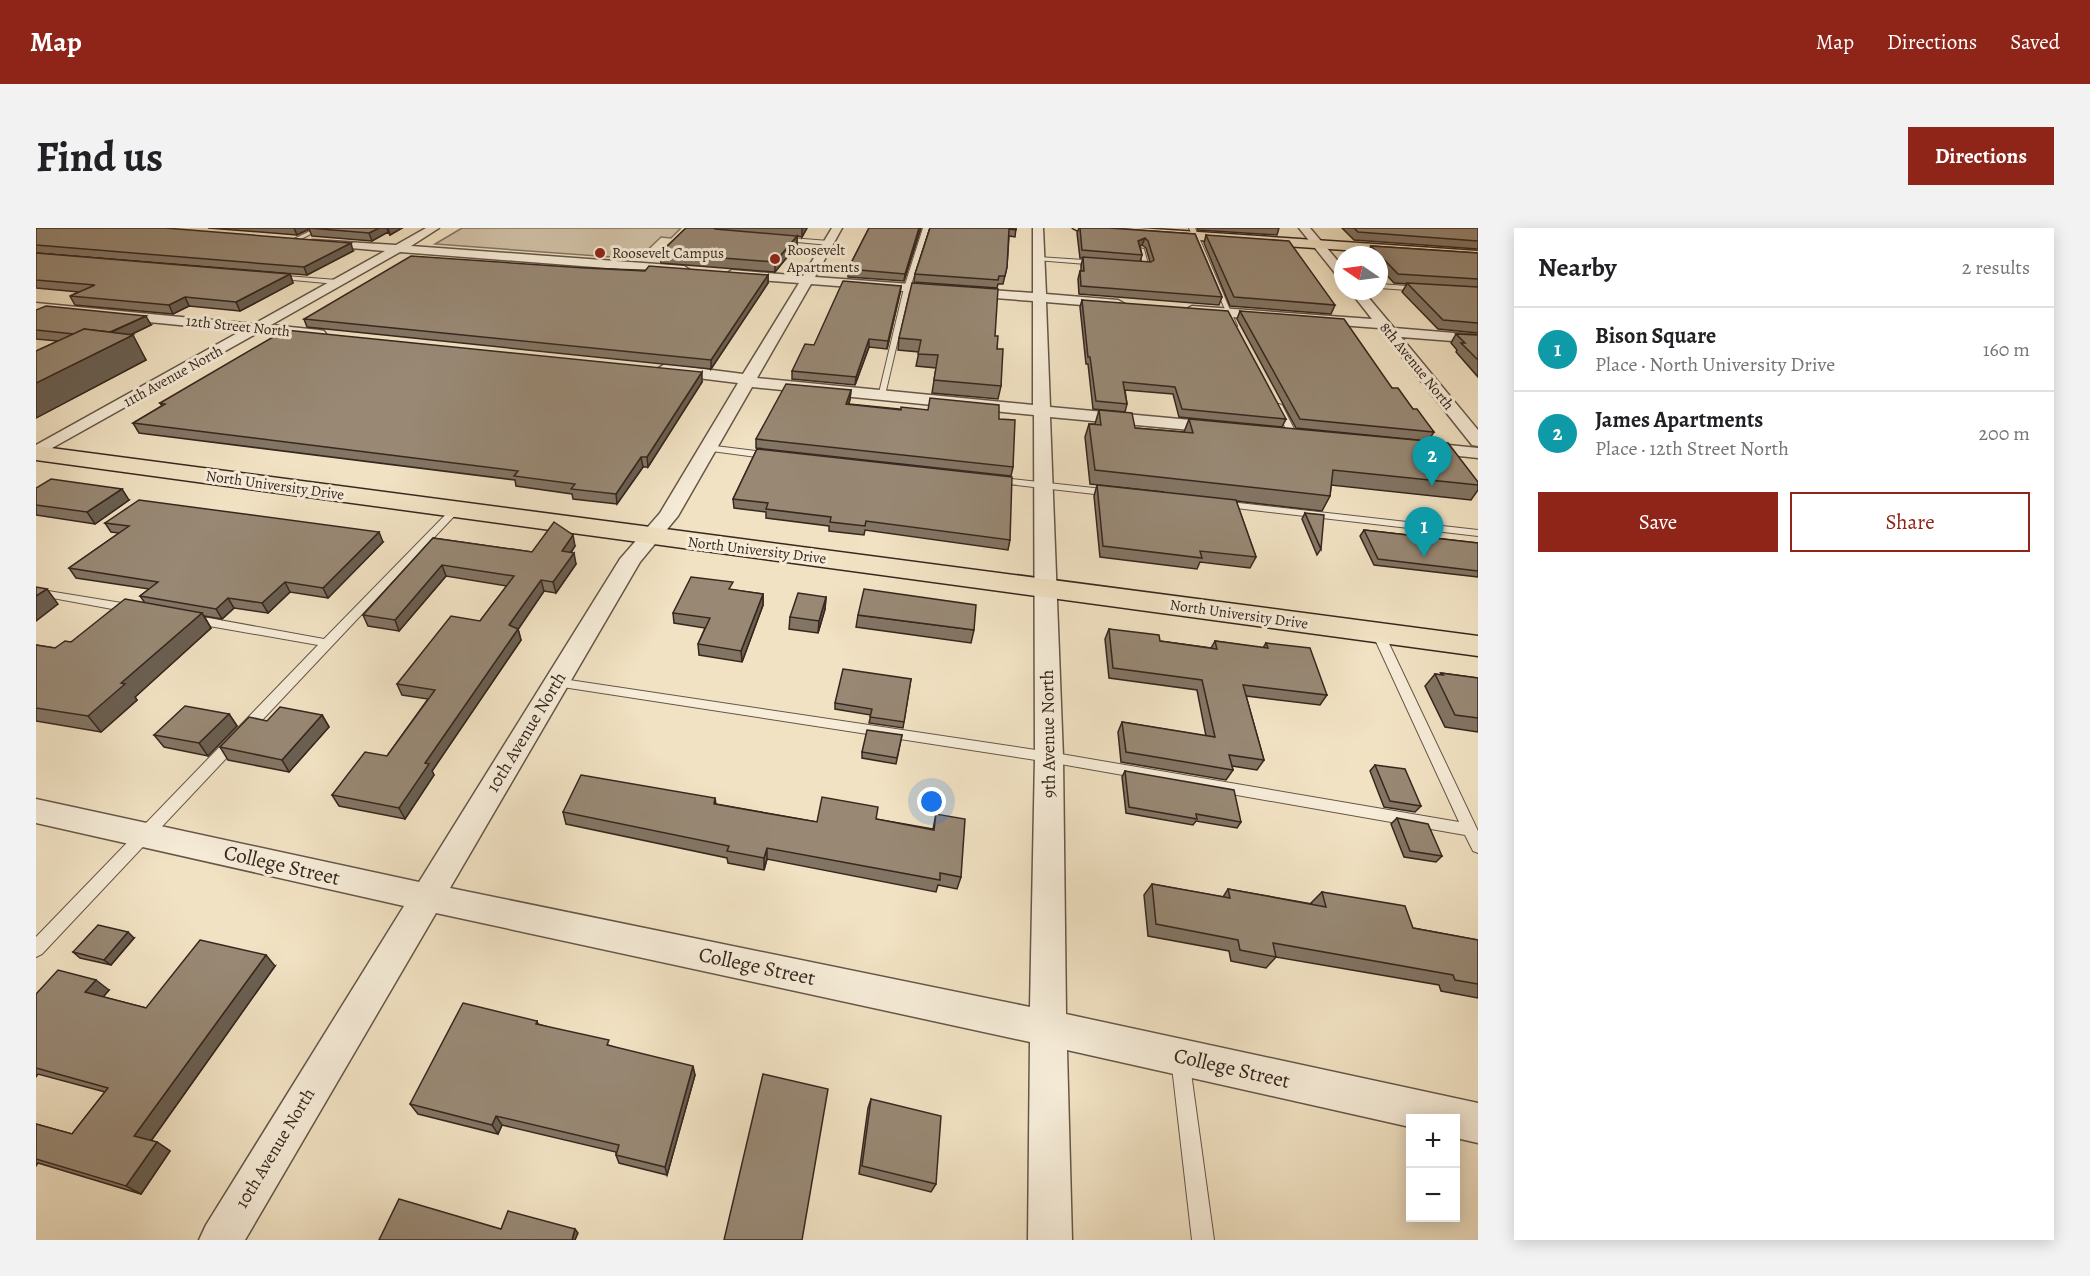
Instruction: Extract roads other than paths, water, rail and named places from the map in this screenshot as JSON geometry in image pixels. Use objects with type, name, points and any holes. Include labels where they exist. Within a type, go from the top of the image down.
[{"type":"main road","points":[[1080,228],[1194,232],[1317,244],[1478,255]]},
{"type":"main road","name":"North University Drive","points":[[36,453],[1478,646]]},
{"type":"street","name":"11th Avenue North","points":[[36,453],[434,228]]},
{"type":"street","name":"9th Avenue North","points":[[1038,228],[1049,757],[1047,1027],[1050,1240]]},
{"type":"street","points":[[1304,228],[1334,264]]},
{"type":"street","name":"10th Avenue North","points":[[221,1240],[425,897],[631,559],[668,516],[833,235]]},
{"type":"street","points":[[289,240],[1127,305]]},
{"type":"street","name":"8th Avenue North","points":[[1363,300],[1478,441]]},
{"type":"street","name":"12th Street North","points":[[36,307],[336,336]]},
{"type":"street","points":[[1184,309],[1478,339]]},
{"type":"street","points":[[651,368],[736,376],[759,384],[1234,429]]},
{"type":"street","points":[[1270,433],[1299,436]]},
{"type":"street","points":[[1400,446],[1478,453]]},
{"type":"street","name":"College Street","points":[[36,811],[425,897],[1047,1027],[1478,1123]]},
{"type":"lane","points":[[289,240],[320,228]]},
{"type":"lane","points":[[881,395],[926,228]]},
{"type":"lane","points":[[1194,232],[1228,313],[1238,330]]},
{"type":"lane","points":[[773,239],[833,235]]},
{"type":"lane","points":[[1125,265],[1147,267],[1141,249]]},
{"type":"lane","points":[[1038,259],[1103,264]]},
{"type":"lane","points":[[269,276],[337,282]]},
{"type":"lane","points":[[1388,287],[1431,289]]},
{"type":"lane","points":[[1271,393],[1299,436]]},
{"type":"lane","points":[[706,448],[784,457]]},
{"type":"lane","points":[[987,479],[1122,494]]},
{"type":"lane","points":[[1214,504],[1478,533]]},
{"type":"lane","points":[[36,949],[456,509]]},
{"type":"lane","points":[[36,592],[152,612]]},
{"type":"lane","points":[[176,617],[327,643]]},
{"type":"lane","points":[[1378,633],[1478,847]]},
{"type":"lane","points":[[556,682],[1049,757],[1470,830]]},
{"type":"lane","points":[[1180,1056],[1203,1240]]},
{"type":"place","name":"Roosevelt Campus","points":[[600,253]]},
{"type":"place","name":"Roosevelt Apartments","points":[[775,259]]},
{"type":"place","name":"James Apartments","points":[[1432,486]]},
{"type":"place","name":"Bison Square","points":[[1424,557]]}]
